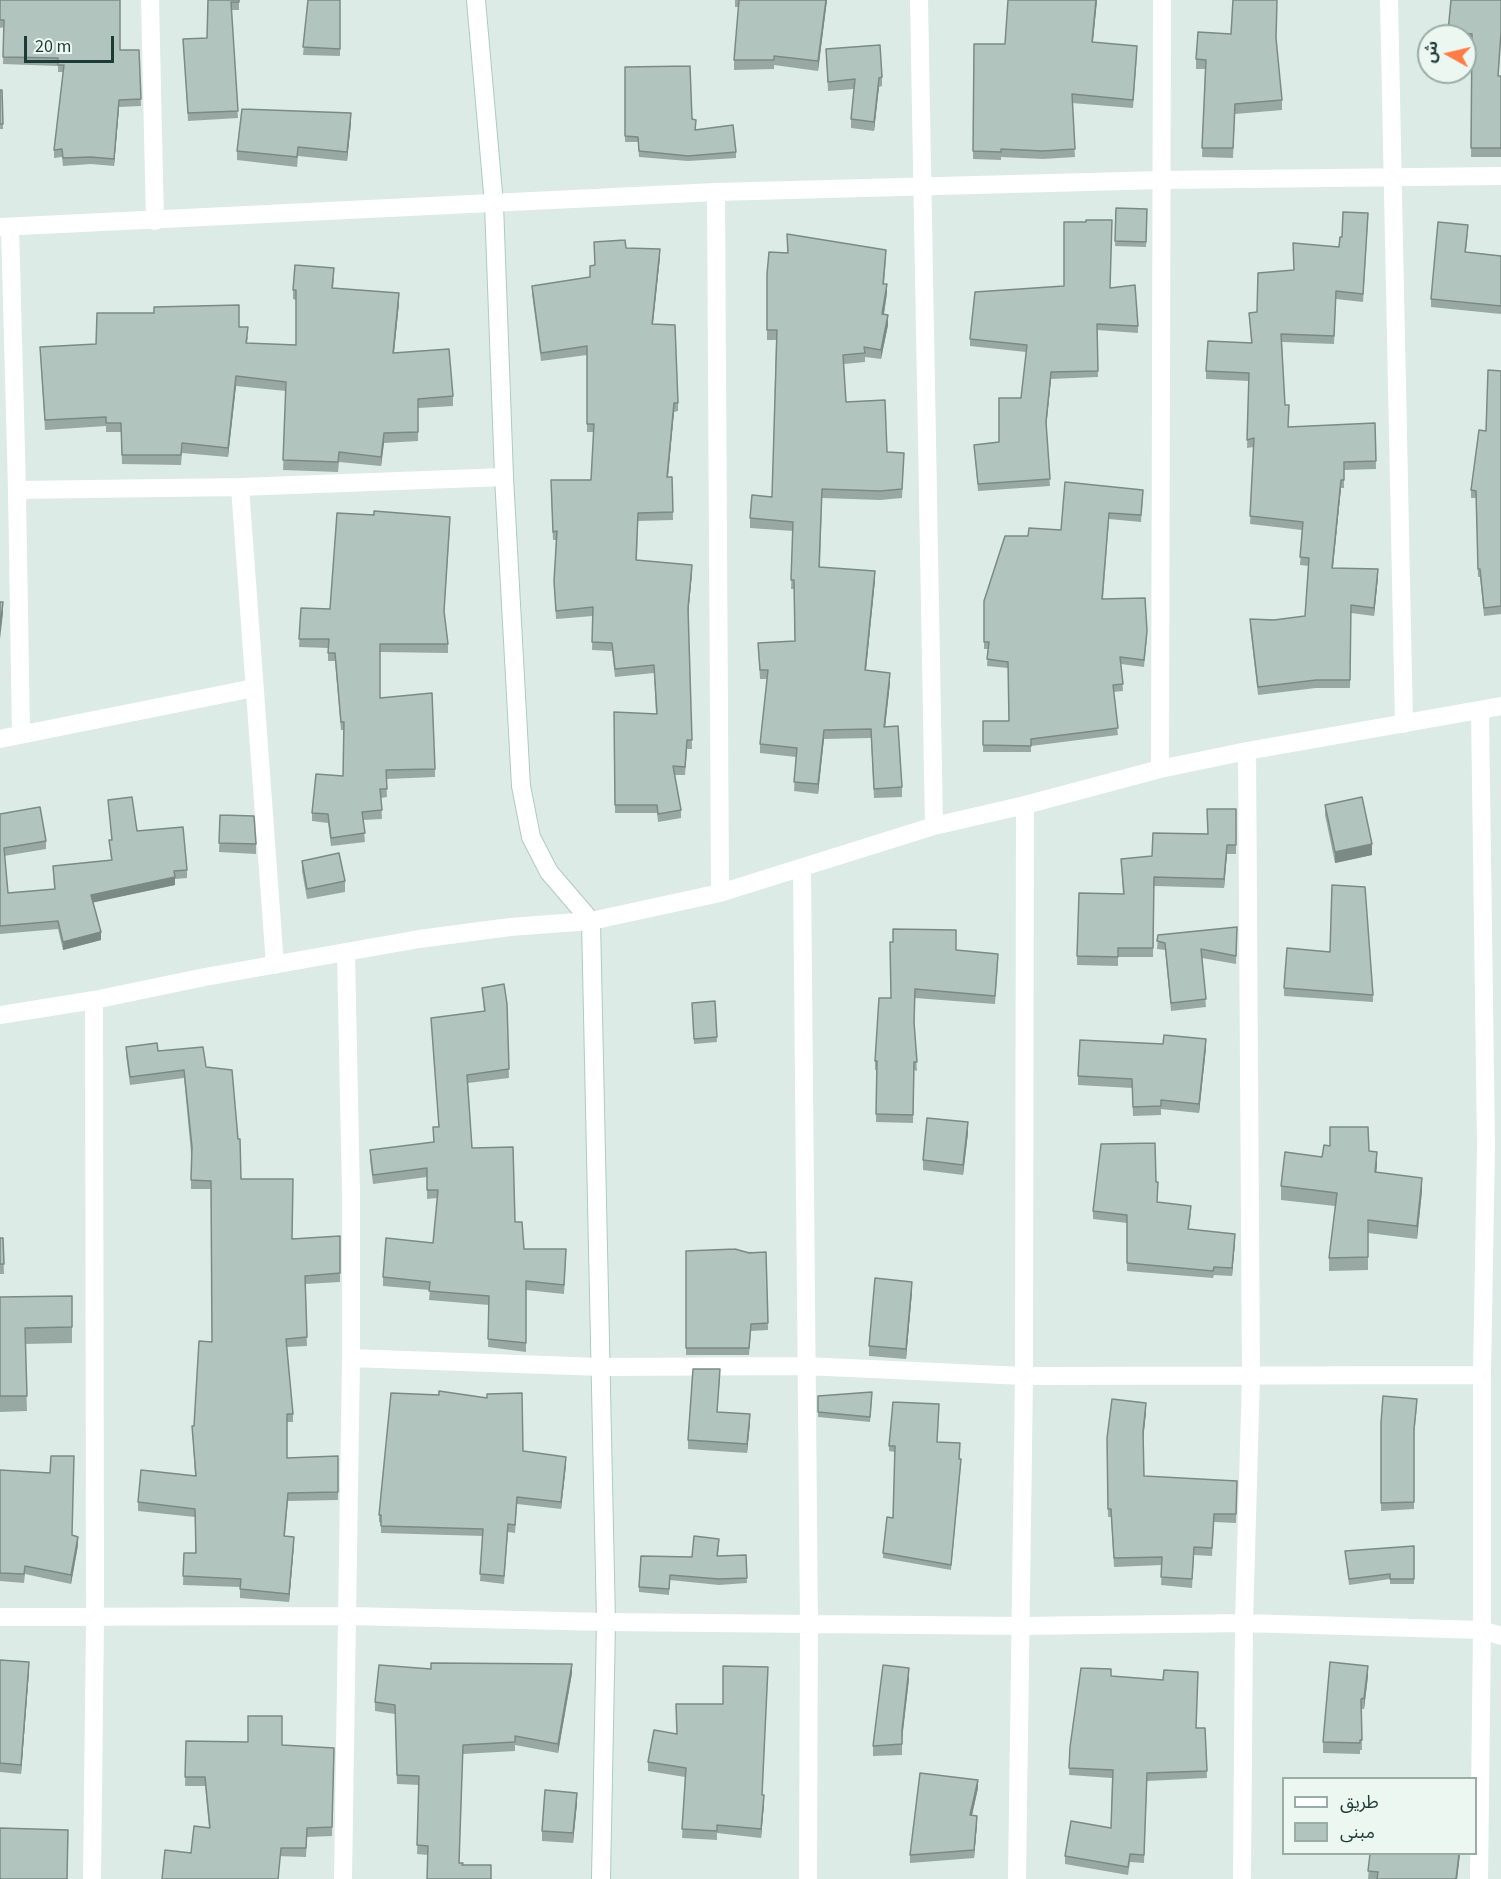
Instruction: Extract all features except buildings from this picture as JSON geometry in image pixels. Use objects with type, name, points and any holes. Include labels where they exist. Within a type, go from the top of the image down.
[{"type":"street","points":[[150,0],[155,221]]},
{"type":"street","points":[[476,0],[494,204],[504,477],[521,786],[531,837],[544,864],[591,921],[606,1622],[601,1879]]},
{"type":"street","points":[[919,0],[934,826]]},
{"type":"street","points":[[1160,769],[1162,0]]},
{"type":"street","points":[[1389,0],[1404,724]]},
{"type":"street","points":[[21,735],[18,490],[5,227],[716,192],[1161,180],[1501,176]]},
{"type":"street","points":[[716,192],[720,893]]},
{"type":"street","points":[[18,490],[240,487],[504,477]]},
{"type":"street","points":[[240,487],[275,965]]},
{"type":"street","points":[[0,739],[254,688]]},
{"type":"street","points":[[0,1014],[94,1000],[419,939],[510,927],[591,921],[720,893],[934,826],[1025,805],[1160,769],[1247,751],[1501,706]]},
{"type":"street","points":[[1479,1879],[1482,1375],[1494,1145],[1480,710]]},
{"type":"street","points":[[1242,1879],[1244,1623],[1251,1376],[1247,751]]},
{"type":"street","points":[[1017,1879],[1024,1376],[1025,805]]},
{"type":"street","points":[[802,868],[809,1623],[808,1879]]},
{"type":"street","points":[[343,1879],[351,1358],[351,1194],[346,952]]},
{"type":"street","points":[[92,1879],[94,1000]]},
{"type":"street","points":[[351,1358],[602,1367],[805,1366],[1024,1376],[1482,1375]]},
{"type":"street","points":[[0,1617],[348,1616],[606,1622],[1022,1626],[1244,1623],[1482,1630],[1501,1636]]}]
